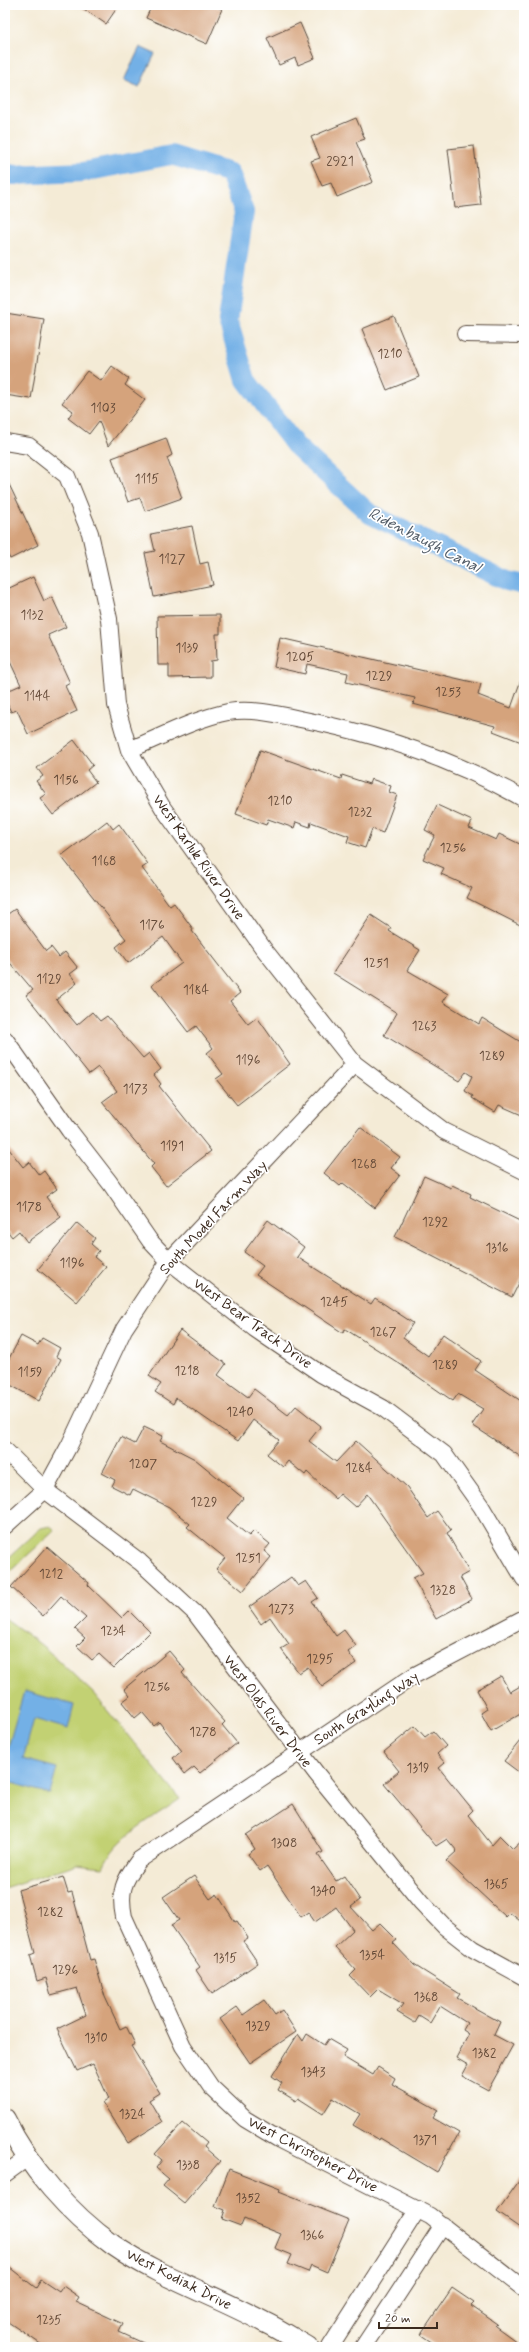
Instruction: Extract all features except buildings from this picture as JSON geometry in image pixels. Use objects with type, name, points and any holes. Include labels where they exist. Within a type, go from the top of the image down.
[{"type":"street","points":[[465,334],[524,336]]},
{"type":"street","name":"West Karluk River Drive","points":[[5,442],[29,446],[66,476],[90,533],[109,619],[116,705],[129,750],[163,808],[263,948],[355,1064],[444,1131],[524,1171]]},
{"type":"street","points":[[129,750],[205,719],[229,712],[263,712],[345,728],[429,753],[524,799]]},
{"type":"street","name":"West Bear Track Drive","points":[[5,1039],[69,1130],[110,1183],[150,1241],[169,1260],[255,1329],[321,1374],[383,1408],[444,1454],[480,1506],[524,1579]]},
{"type":"street","name":"South Model Farm Way","points":[[5,1526],[45,1490],[70,1444],[124,1329],[169,1260],[355,1064]]},
{"type":"street","name":"West Olds River Drive","points":[[5,1450],[45,1490],[140,1562],[195,1613],[299,1752],[421,1902],[445,1927],[473,1949],[524,1977]]},
{"type":"street","name":"South Grayling Way","points":[[123,1885],[139,1860],[299,1752],[415,1675],[524,1618]]},
{"type":"street","name":"West Christopher Drive","points":[[123,1885],[121,1900],[124,1917],[183,2046],[211,2087],[245,2119],[280,2140],[418,2209],[443,2226],[524,2289]]},
{"type":"street","name":"West Kodiak Drive","points":[[5,2119],[28,2158],[61,2199],[112,2244],[153,2269],[263,2321],[308,2347]]},
{"type":"street","points":[[5,2174],[28,2158]]},
{"type":"street","points":[[330,2347],[418,2209]]},
{"type":"street","points":[[364,2347],[443,2226]]},
{"type":"green space","points":[[50,1526],[55,1530],[5,1576],[5,1561],[41,1528]]},
{"type":"green space","points":[[5,1618],[44,1647],[93,1693],[180,1799],[126,1837],[109,1856],[103,1867],[77,1864],[5,1888]]},
{"type":"water","points":[[140,47],[155,54],[139,87],[124,80]]},
{"type":"water","points":[[24,1691],[74,1705],[68,1729],[34,1719],[23,1759],[57,1768],[50,1794],[5,1781],[5,1758]]},
{"type":"waterway","name":"Ridenbaugh Canal","points":[[5,173],[13,175],[83,172],[171,155],[230,173],[244,212],[228,321],[246,380],[295,445],[370,514],[507,581],[524,585]]}]
